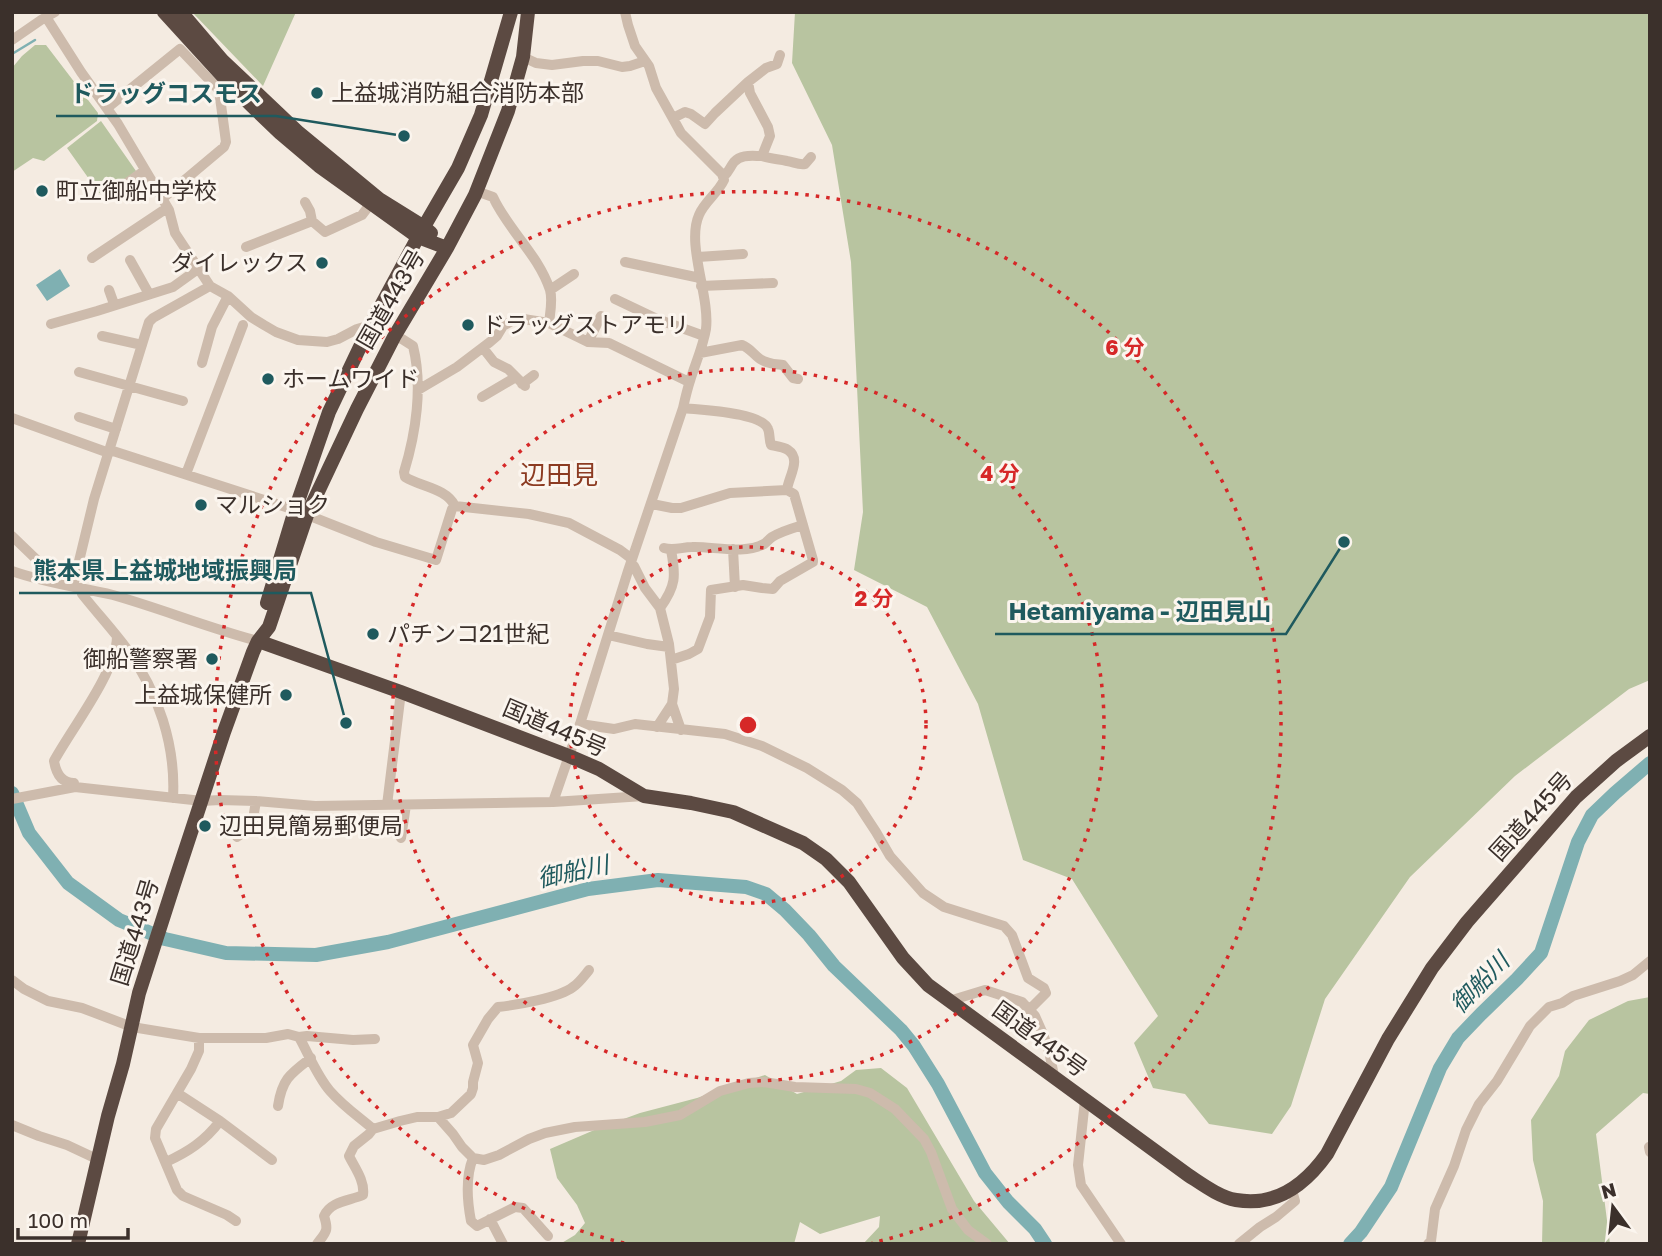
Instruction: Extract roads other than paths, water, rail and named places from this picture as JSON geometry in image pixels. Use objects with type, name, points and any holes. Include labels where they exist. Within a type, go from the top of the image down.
[{"type":"highway","points":[[164,12],[223,85],[319,166],[370,204],[447,248]]},
{"type":"highway","points":[[181,12],[222,60],[299,134],[421,232]]},
{"type":"highway","name":"国道443号","points":[[78,1244],[139,993],[301,513],[329,412],[369,328],[458,168],[481,115],[511,12]]},
{"type":"highway","name":"国道443号","points":[[301,513],[394,337],[447,248],[476,191],[508,111],[523,57],[528,12]]},
{"type":"highway","points":[[500,52],[523,57]]},
{"type":"highway","points":[[468,146],[491,155]]},
{"type":"highway","points":[[369,328],[394,337]]},
{"type":"highway","name":"国道445号","points":[[258,641],[569,756],[599,769],[644,796],[733,812],[803,843],[826,859],[849,881],[903,958],[928,985],[1188,1175],[1209,1189],[1234,1200],[1265,1201],[1292,1190],[1318,1166],[1388,1039],[1432,968],[1467,922],[1577,797],[1616,761],[1650,737]]},
{"type":"street","points":[[625,12],[635,46],[649,66],[656,88],[681,133],[724,177]]},
{"type":"street","points":[[12,40],[44,15],[107,108],[165,204],[175,233],[210,286],[228,296],[257,321],[298,340],[327,342],[357,329],[369,328]]},
{"type":"street","points":[[92,258],[165,204],[226,142],[223,85],[180,50],[107,108]]},
{"type":"street","points":[[673,118],[685,112],[705,124],[748,82],[766,68],[777,64],[780,55]]},
{"type":"street","points":[[523,57],[552,65],[598,61],[622,67],[645,61]]},
{"type":"street","points":[[748,82],[750,93],[770,136],[762,156]]},
{"type":"street","points":[[553,802],[700,354],[706,329],[695,232],[699,213],[740,157],[762,156],[801,165],[806,164],[811,157]]},
{"type":"street","points":[[108,196],[144,172]]},
{"type":"street","points":[[476,191],[493,197],[530,252],[550,290],[549,323]]},
{"type":"street","points":[[305,202],[312,221],[326,232],[362,215],[370,204]]},
{"type":"street","points":[[246,247],[312,221]]},
{"type":"street","points":[[698,257],[743,254]]},
{"type":"street","points":[[130,260],[149,294]]},
{"type":"street","points":[[625,262],[701,282],[774,283]]},
{"type":"street","points":[[51,324],[173,287],[198,269]]},
{"type":"street","points":[[550,290],[574,274]]},
{"type":"street","points":[[72,586],[94,499],[151,319],[210,286]]},
{"type":"street","points":[[109,290],[114,304]]},
{"type":"street","points":[[202,363],[212,327],[228,296]]},
{"type":"street","points":[[615,299],[657,319],[704,336]]},
{"type":"street","points":[[589,342],[601,316]]},
{"type":"street","points":[[418,390],[483,348],[503,326],[517,318],[549,323],[589,342],[608,342],[689,382]]},
{"type":"street","points":[[186,474],[243,325]]},
{"type":"street","points":[[102,336],[142,345]]},
{"type":"street","points":[[394,337],[413,346],[418,390],[404,474],[409,479],[449,496],[456,506],[528,514],[569,523],[620,550],[632,562],[645,588],[660,608],[671,660],[674,689],[672,704],[657,727]]},
{"type":"street","points":[[700,354],[741,345],[748,347],[760,359],[783,365],[793,378],[798,379]]},
{"type":"street","points":[[483,348],[494,362],[508,369],[521,382]]},
{"type":"street","points":[[79,372],[183,401]]},
{"type":"street","points":[[482,397],[534,375]]},
{"type":"street","points":[[683,408],[734,412],[766,425],[771,445],[788,449],[794,457],[795,464],[787,490]]},
{"type":"street","points":[[79,417],[116,429]]},
{"type":"street","points":[[12,418],[109,452],[186,474],[376,542],[436,560],[452,509],[456,506]]},
{"type":"street","points":[[652,504],[681,508],[730,493],[787,490],[794,494],[813,561],[780,581],[773,589],[743,585],[710,590],[710,617],[698,649],[671,660]]},
{"type":"street","points":[[660,608],[674,584],[674,568],[667,549],[733,549],[764,544],[775,535],[803,525]]},
{"type":"street","points":[[12,536],[82,594],[128,650],[148,684],[164,725],[172,756],[173,798]]},
{"type":"street","points":[[733,549],[735,587]]},
{"type":"street","points":[[12,571],[141,603],[258,641]]},
{"type":"street","points":[[608,635],[669,647]]},
{"type":"street","points":[[82,787],[83,784],[70,783],[61,778],[54,761],[104,677],[116,651],[117,637]]},
{"type":"street","points":[[387,806],[401,692]]},
{"type":"street","points":[[672,704],[681,730]]},
{"type":"street","points":[[580,724],[614,729],[635,724],[725,734],[762,746],[807,768],[842,790],[857,803],[890,856],[923,893],[944,907],[1004,926],[1012,935],[1028,978],[1044,988],[1046,993],[1029,1010]]},
{"type":"street","points":[[12,799],[82,787],[202,801],[256,801],[315,806],[553,802],[644,796]]},
{"type":"street","points":[[237,837],[257,823],[254,813],[256,801]]},
{"type":"street","points":[[401,838],[406,805]]},
{"type":"street","points":[[1428,1244],[1431,1241],[1435,1209],[1466,1130],[1479,1104],[1497,1081],[1530,1026],[1549,1007],[1620,981],[1633,975],[1650,961]]},
{"type":"street","points":[[317,1244],[328,1228],[324,1216],[328,1209],[363,1195],[364,1188],[349,1156],[354,1146],[373,1129],[409,1119],[438,1117],[451,1113],[471,1094],[478,1063],[473,1045],[498,1007],[565,992],[575,986],[589,970]]},
{"type":"street","points":[[12,980],[48,1001],[82,1008],[132,1027],[199,1038],[266,1038],[288,1034],[299,1037],[375,1039]]},
{"type":"street","points":[[949,1001],[985,990],[1022,1002],[1035,1016],[1043,1034],[1054,1076]]},
{"type":"street","points":[[299,1037],[330,1091],[373,1129]]},
{"type":"street","points":[[199,1038],[199,1051],[156,1129],[155,1138],[174,1186],[183,1196],[236,1221]]},
{"type":"street","points":[[278,1105],[283,1083],[311,1058]]},
{"type":"street","points":[[438,1117],[473,1158],[484,1160],[545,1133],[575,1127],[645,1122],[680,1115],[720,1091],[749,1083],[856,1089],[870,1093],[895,1109],[924,1139],[952,1209],[968,1230],[988,1244]]},
{"type":"street","points":[[177,1093],[272,1160]]},
{"type":"street","points":[[1085,1100],[1078,1165],[1081,1185],[1121,1244]]},
{"type":"street","points":[[166,1162],[209,1136],[220,1121]]},
{"type":"street","points":[[12,1125],[99,1160]]},
{"type":"street","points":[[473,1158],[467,1180],[471,1221],[477,1226],[515,1207],[523,1208],[548,1236]]},
{"type":"street","points":[[1239,1244],[1295,1201],[1292,1190]]},
{"type":"street","points":[[490,1219],[503,1244]]},
{"type":"water","points":[[60,269],[70,286],[47,301],[36,285]]},
{"type":"waterway","points":[[12,54],[35,40]]},
{"type":"waterway","name":"御船川","points":[[1350,1244],[1391,1187],[1440,1068],[1458,1038],[1541,953],[1578,842],[1592,815],[1650,763]]},
{"type":"waterway","name":"御船川","points":[[12,793],[29,833],[68,883],[119,920],[165,939],[226,953],[316,955],[388,942],[588,889],[658,880],[746,887],[766,894],[785,910],[834,966],[901,1030],[914,1046],[938,1084],[985,1173],[1045,1244]]},
{"type":"place","name":"上益城消防組合消防本部","points":[[317,93]]},
{"type":"place","name":"ドラッグコスモス","points":[[404,136]]},
{"type":"place","name":"町立御船中学校","points":[[42,191]]},
{"type":"place","name":"ダイレックス","points":[[322,263]]},
{"type":"place","name":"ドラッグストアモリ","points":[[468,325]]},
{"type":"place","name":"ホームワイド","points":[[268,379]]},
{"type":"place","name":"マルショク","points":[[201,505]]},
{"type":"place","name":"Hetamiyama - 辺田見山","points":[[1344,542]]},
{"type":"place","name":"パチンコ21世紀","points":[[373,634]]},
{"type":"place","name":"御船警察署","points":[[212,659]]},
{"type":"place","name":"上益城保健所","points":[[286,695]]},
{"type":"place","name":"熊本県上益城地域振興局","points":[[346,723]]},
{"type":"place","name":"辺田見簡易郵便局","points":[[205,826]]},
{"type":"district","name":"辺田見","points":[[559,475]]}]
